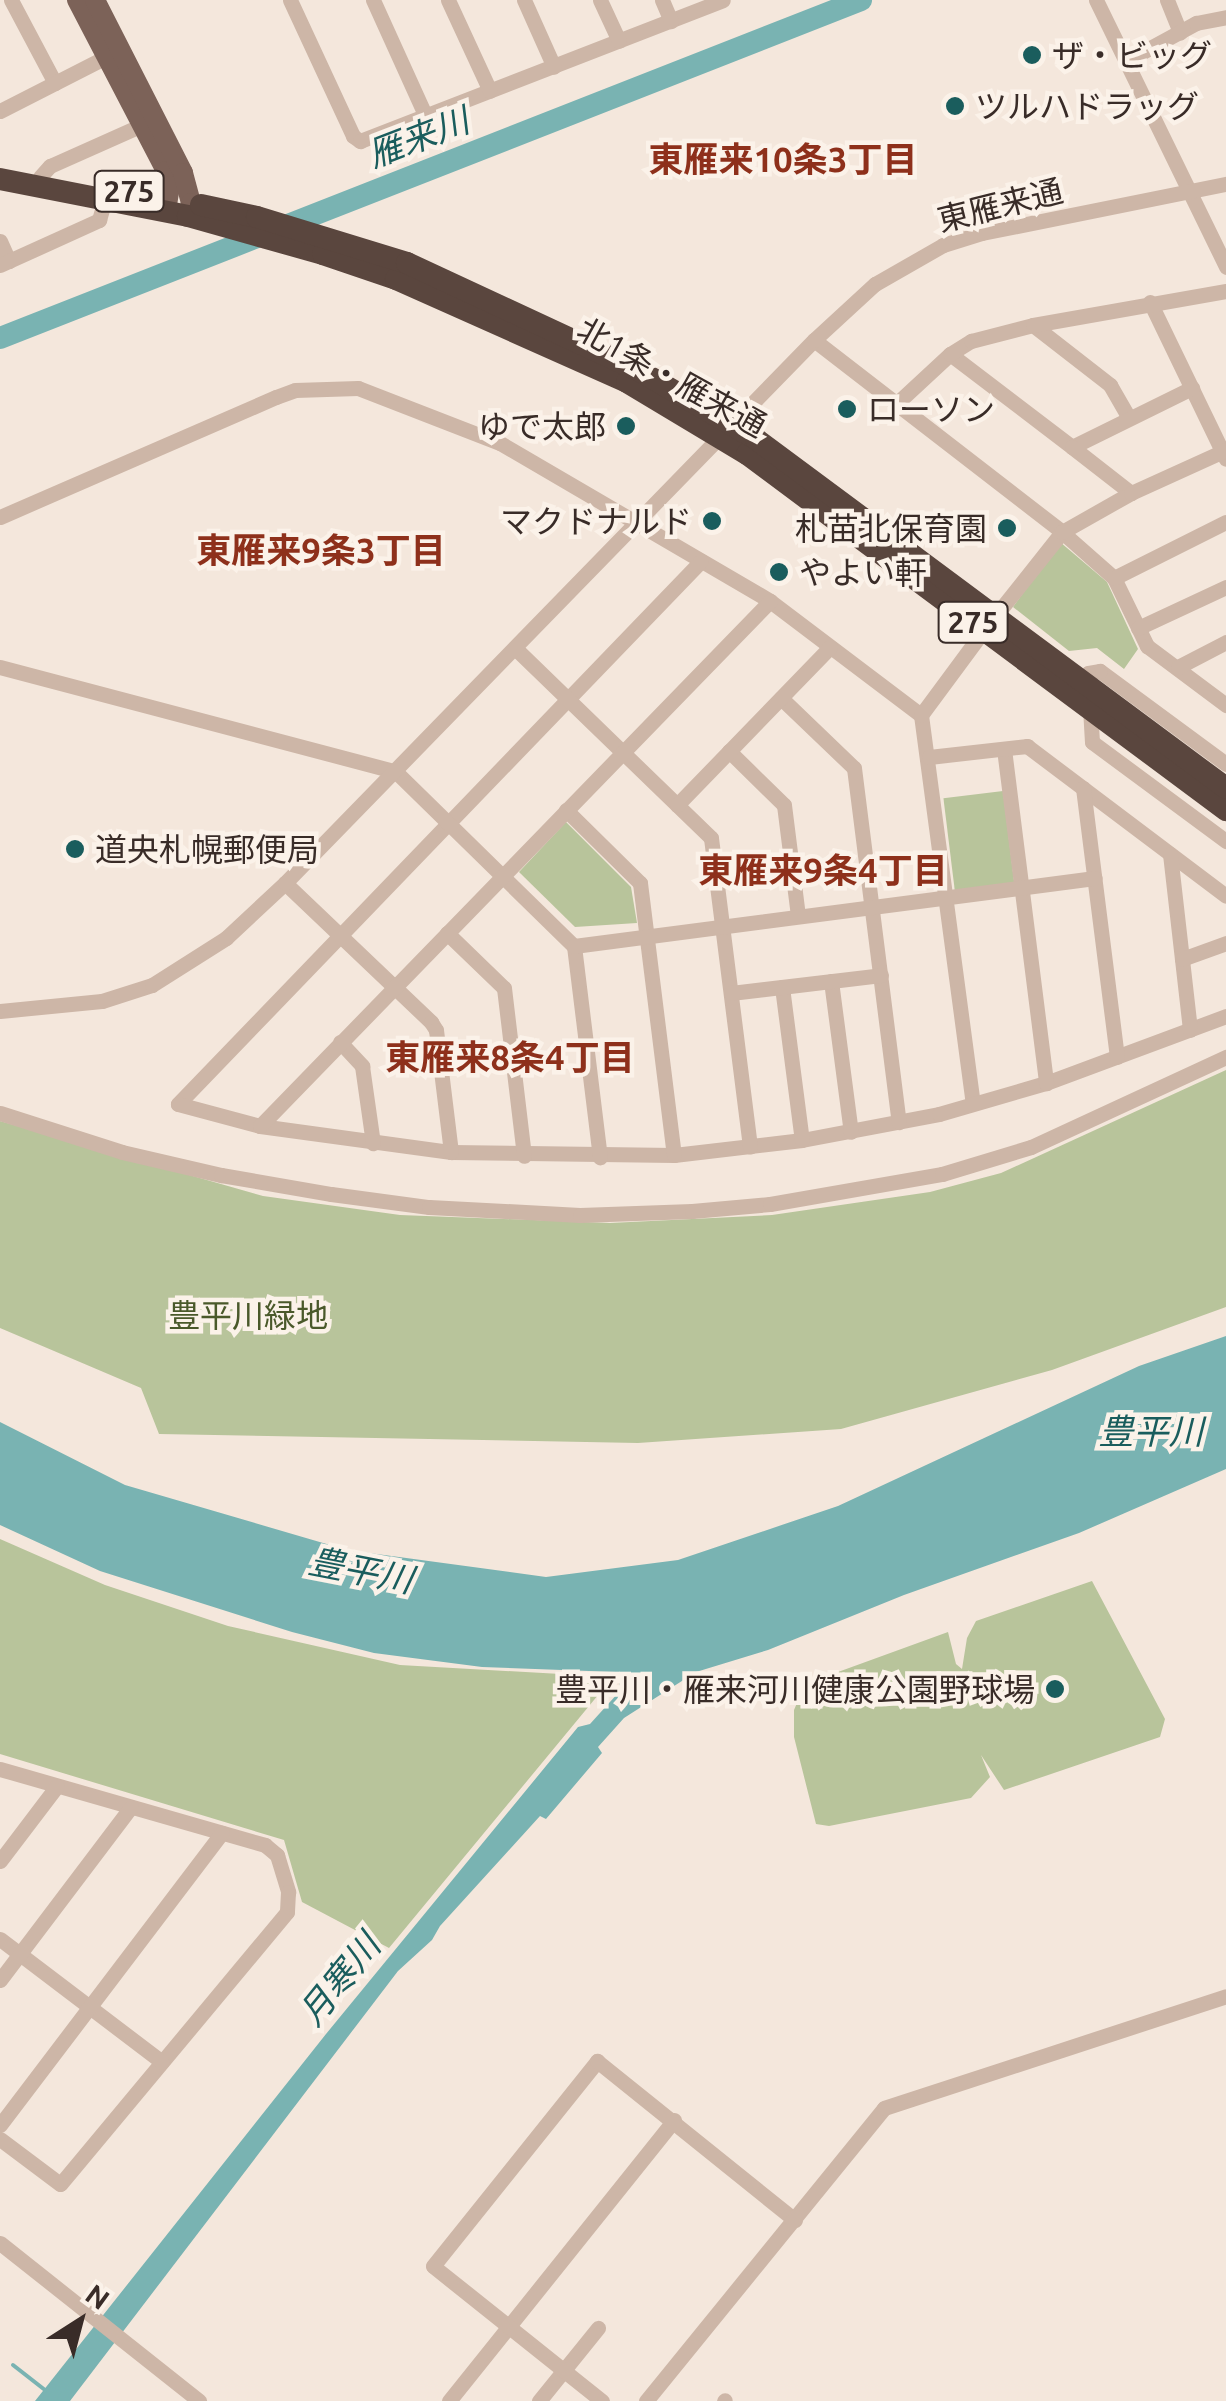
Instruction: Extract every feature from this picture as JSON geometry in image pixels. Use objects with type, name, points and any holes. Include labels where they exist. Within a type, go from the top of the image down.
[{"type":"highway","name":"北1条・雁来通","points":[[0,177],[40,177],[178,207],[230,228],[396,278],[627,382],[724,431]]},
{"type":"highway","name":"北1条・雁来通","points":[[0,177],[105,199],[257,217],[308,232],[407,263],[638,370],[1088,694],[1226,788]]},
{"type":"highway","name":"北1条・雁来通","points":[[1088,694],[1226,810]]},
{"type":"main road","points":[[77,0],[113,53],[183,174],[178,207]]},
{"type":"main road","points":[[95,0],[113,53],[178,207]]},
{"type":"street","points":[[12,0],[55,83]]},
{"type":"street","points":[[290,0],[357,140],[426,117],[723,0]]},
{"type":"street","points":[[373,0],[426,117]]},
{"type":"street","points":[[448,0],[490,91]]},
{"type":"street","points":[[524,0],[554,66]]},
{"type":"street","points":[[600,0],[619,41]]},
{"type":"street","points":[[662,0],[671,20]]},
{"type":"street","points":[[1096,0],[1226,266]]},
{"type":"street","points":[[1167,0],[1180,34]]},
{"type":"street","points":[[1126,61],[1196,23],[1226,17]]},
{"type":"street","points":[[0,111],[113,53]]},
{"type":"street","points":[[40,177],[50,166],[142,125]]},
{"type":"street","name":"東雁来通","points":[[0,1011],[102,1001],[152,986],[226,938],[285,883],[814,340],[876,284],[943,245],[1226,184]]},
{"type":"street","points":[[0,240],[4,263],[99,220],[105,199]]},
{"type":"street","points":[[895,405],[950,354],[971,342],[1033,325],[1226,291]]},
{"type":"street","points":[[974,1104],[922,714],[1062,532],[1131,493],[1225,454],[1150,302]]},
{"type":"street","points":[[1033,325],[1110,386],[1129,418]]},
{"type":"street","points":[[814,340],[1062,532],[1114,578],[1147,646],[1225,702]]},
{"type":"street","points":[[950,354],[1131,493]]},
{"type":"street","points":[[0,517],[276,397],[296,390],[358,388],[500,442],[770,601],[922,714]]},
{"type":"street","points":[[1072,447],[1192,388]]},
{"type":"street","points":[[1114,578],[1226,522]]},
{"type":"street","points":[[702,561],[178,1104],[260,1126],[450,1152],[524,1156],[674,1155],[851,1132],[974,1104],[1046,1083],[1226,1016]]},
{"type":"street","points":[[1138,628],[1226,587]]},
{"type":"street","points":[[260,1126],[770,601]]},
{"type":"street","points":[[1178,668],[1226,642]]},
{"type":"street","points":[[676,805],[830,647]]},
{"type":"street","points":[[514,648],[711,838],[750,1147]]},
{"type":"street","points":[[0,668],[395,770],[574,946],[600,1157]]},
{"type":"street","points":[[1226,764],[1100,671],[1088,673],[1092,742],[1226,841]]},
{"type":"street","points":[[781,698],[854,768],[899,1122]]},
{"type":"street","points":[[928,757],[1027,746],[1226,896]]},
{"type":"street","points":[[1004,748],[1046,1083]]},
{"type":"street","points":[[729,752],[784,805],[798,916]]},
{"type":"street","points":[[1084,788],[1117,1057]]},
{"type":"street","points":[[566,810],[640,883],[674,1155]]},
{"type":"street","points":[[1170,854],[1190,1030]]},
{"type":"street","points":[[574,946],[1094,878]]},
{"type":"street","points":[[285,883],[436,1030],[450,1152]]},
{"type":"street","points":[[447,934],[504,988],[524,1156]]},
{"type":"street","points":[[1182,959],[1226,943]]},
{"type":"street","points":[[730,993],[881,975]]},
{"type":"street","points":[[831,981],[851,1132]]},
{"type":"street","points":[[782,987],[802,1140]]},
{"type":"street","points":[[340,1042],[362,1066],[374,1143]]},
{"type":"street","points":[[0,1113],[188,1168],[331,1194],[430,1207],[580,1216],[692,1211],[770,1204],[942,1174],[1062,1134],[1226,1057]]},
{"type":"street","points":[[0,1769],[264,1845],[277,1854],[288,1892],[288,1912],[60,2184],[0,2139]]},
{"type":"street","points":[[0,1861],[57,1786]]},
{"type":"street","points":[[0,1980],[131,1807]]},
{"type":"street","points":[[0,2125],[222,1834]]},
{"type":"street","points":[[0,1939],[162,2062]]},
{"type":"street","points":[[646,2401],[884,2108],[1226,1996]]},
{"type":"street","points":[[602,2401],[433,2266],[597,2062],[795,2220]]},
{"type":"street","points":[[449,2401],[674,2120]]},
{"type":"street","points":[[0,2243],[200,2401]]},
{"type":"street","points":[[539,2401],[598,2328]]},
{"type":"green space","points":[[1060,542],[1107,582],[1138,649],[1124,669],[1097,648],[1069,651],[1013,607]]},
{"type":"green space","points":[[1003,791],[1014,883],[955,891],[943,798]]},
{"type":"green space","points":[[566,822],[631,887],[637,923],[575,927],[519,872]]},
{"type":"green space","name":"豊平川緑地","points":[[1226,1070],[1226,1307],[1052,1370],[841,1429],[638,1443],[159,1434],[141,1388],[0,1328],[0,1121],[263,1196],[400,1215],[610,1223],[772,1215],[930,1192],[1001,1173]]},
{"type":"green space","points":[[0,1539],[105,1585],[228,1626],[400,1665],[613,1677],[389,1948],[302,1902],[284,1840],[0,1754]]},
{"type":"green space","points":[[1092,1581],[1165,1719],[1160,1737],[1004,1790],[981,1755],[990,1777],[971,1798],[829,1826],[816,1824],[794,1737],[794,1710],[805,1684],[948,1632],[956,1664],[962,1669],[967,1638],[976,1621]]},
{"type":"water","name":"豊平川","points":[[1226,1336],[1226,1469],[1079,1533],[904,1595],[768,1650],[696,1672],[624,1718],[598,1747],[602,1753],[546,1819],[540,1816],[440,1926],[432,1940],[398,1971],[70,2401],[35,2401],[326,2034],[578,1727],[590,1724],[619,1692],[620,1681],[616,1672],[482,1667],[374,1653],[292,1632],[100,1571],[0,1525],[0,1422],[125,1485],[347,1550],[546,1577],[678,1560],[838,1506],[1139,1366]]},
{"type":"waterway","name":"雁来川","points":[[0,338],[861,0]]},
{"type":"waterway","points":[[13,2365],[45,2390]]},
{"type":"place","name":"ザ・ビッグ","points":[[1032,55]]},
{"type":"place","name":"ツルハドラッグ","points":[[955,106]]},
{"type":"place","name":"ローソン","points":[[847,409]]},
{"type":"place","name":"ゆで太郎","points":[[626,426]]},
{"type":"place","name":"マクドナルド","points":[[712,521]]},
{"type":"place","name":"札苗北保育園","points":[[1007,528]]},
{"type":"place","name":"やよい軒","points":[[779,572]]},
{"type":"place","name":"道央札幌郵便局","points":[[75,849]]},
{"type":"place","name":"豊平川・雁来河川健康公園野球場","points":[[1055,1689]]},
{"type":"district","name":"東雁来10条3丁目","points":[[783,159]]},
{"type":"district","name":"東雁来9条3丁目","points":[[321,550]]},
{"type":"district","name":"東雁来9条4丁目","points":[[823,870]]},
{"type":"district","name":"東雁来8条4丁目","points":[[510,1057]]},
{"type":"water label","name":"月寒川","points":[[339,1979]]}]
